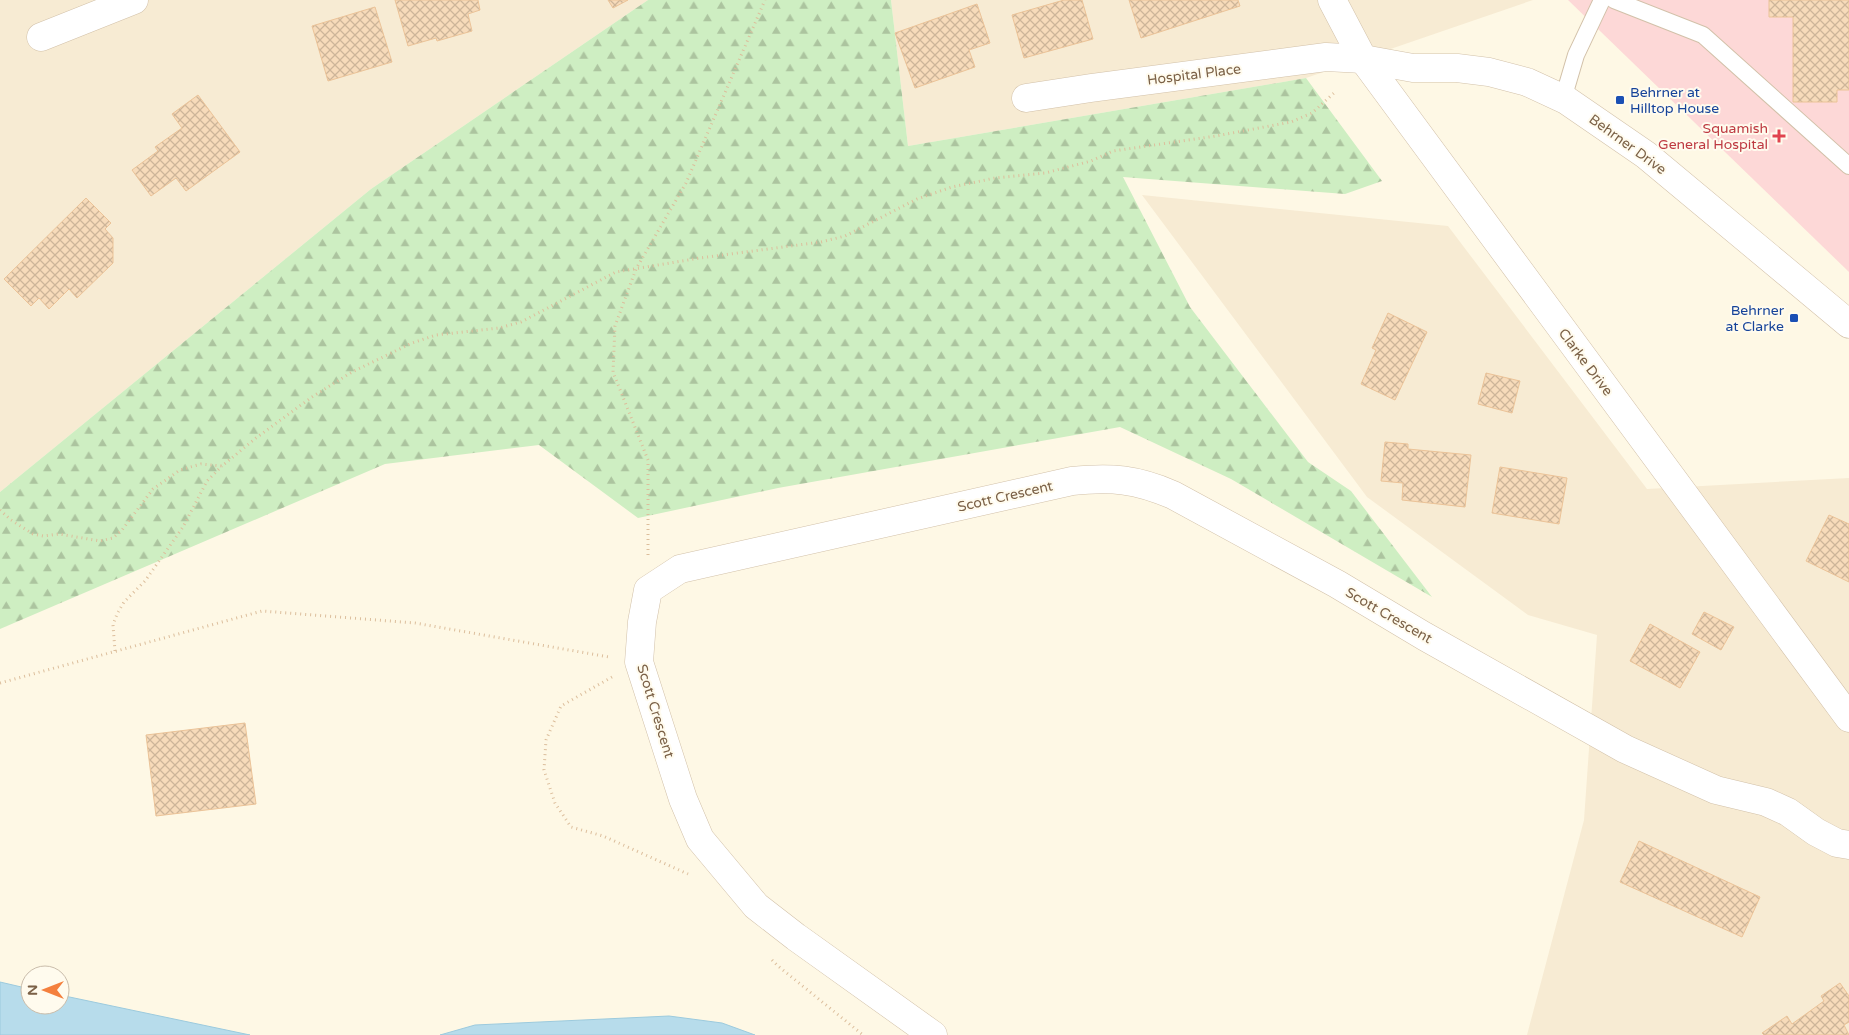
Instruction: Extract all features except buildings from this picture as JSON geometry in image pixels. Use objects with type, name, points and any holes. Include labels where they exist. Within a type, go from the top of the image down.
[{"type":"street","points":[[41,37],[134,0]]},
{"type":"street","name":"Clarke Drive","points":[[1332,0],[1363,59],[1849,718]]},
{"type":"street","name":"Hospital Place","points":[[1026,98],[1326,57],[1363,59]]},
{"type":"street","name":"Behrner Drive","points":[[1363,59],[1413,68],[1457,68],[1488,72],[1527,82],[1563,99],[1646,155],[1849,324]]},
{"type":"street","name":"Scott Crescent","points":[[933,1035],[756,906],[700,840],[683,798],[639,662],[642,622],[648,590],[680,569],[1072,481],[1100,478],[1127,480],[1151,485],[1173,495],[1337,584],[1424,636],[1625,749],[1716,790],[1766,802],[1788,812],[1816,832],[1837,842],[1849,845]]},
{"type":"lane","points":[[1563,99],[1576,55],[1602,0]]},
{"type":"lane","points":[[1614,0],[1703,35],[1849,166]]},
{"type":"path","points":[[648,590],[648,460],[613,372],[615,326],[636,269],[686,183],[765,0]]},
{"type":"path","points":[[115,651],[113,625],[116,614],[124,602],[145,581],[183,527],[207,481],[256,438],[312,397],[352,372],[404,347],[436,335],[499,328],[521,322],[616,272],[700,258],[821,242],[845,236],[917,199],[952,187],[995,178],[1045,172],[1091,161],[1113,151],[1216,136],[1291,122],[1312,113],[1334,93]]},
{"type":"path","points":[[0,510],[11,520],[33,534],[43,536],[59,534],[100,541],[113,538],[122,530],[153,489],[180,470],[201,464],[222,466]]},
{"type":"path","points":[[0,683],[262,611],[415,623],[639,662]]},
{"type":"path","points":[[639,662],[561,706],[546,740],[544,770],[555,803],[571,827],[602,836],[688,874]]},
{"type":"path","points":[[771,958],[778,966],[863,1035]]},
{"type":"shaded area","points":[[0,0],[648,0],[371,189],[0,492]]},
{"type":"shaded area","points":[[891,0],[1533,0],[1306,78],[908,146]]},
{"type":"shaded area","name":"Squamish General Hospital","points":[[1568,0],[1849,0],[1849,272]]},
{"type":"shaded area","points":[[1142,195],[1448,226],[1647,489],[1849,478],[1849,1035],[1527,1035],[1584,820],[1597,635],[1528,615],[1367,497]]},
{"type":"green space","points":[[648,0],[891,0],[908,146],[1306,78],[1382,181],[1345,194],[1123,177],[1190,307],[1308,462],[1351,491],[1432,597],[1231,479],[1120,427],[778,488],[638,518],[539,445],[385,464],[0,629],[0,492],[371,189]]},
{"type":"water","points":[[0,982],[20,987],[20,1015],[70,1015],[70,997],[250,1035],[0,1035]]},
{"type":"water","points":[[669,1016],[722,1023],[755,1035],[440,1035],[475,1025]]},
{"type":"place","name":"Behrner at Hilltop House","points":[[1620,100]]},
{"type":"place","name":"Squamish General Hospital","points":[[1779,136]]},
{"type":"place","name":"Behrner at Clarke","points":[[1794,318]]}]
